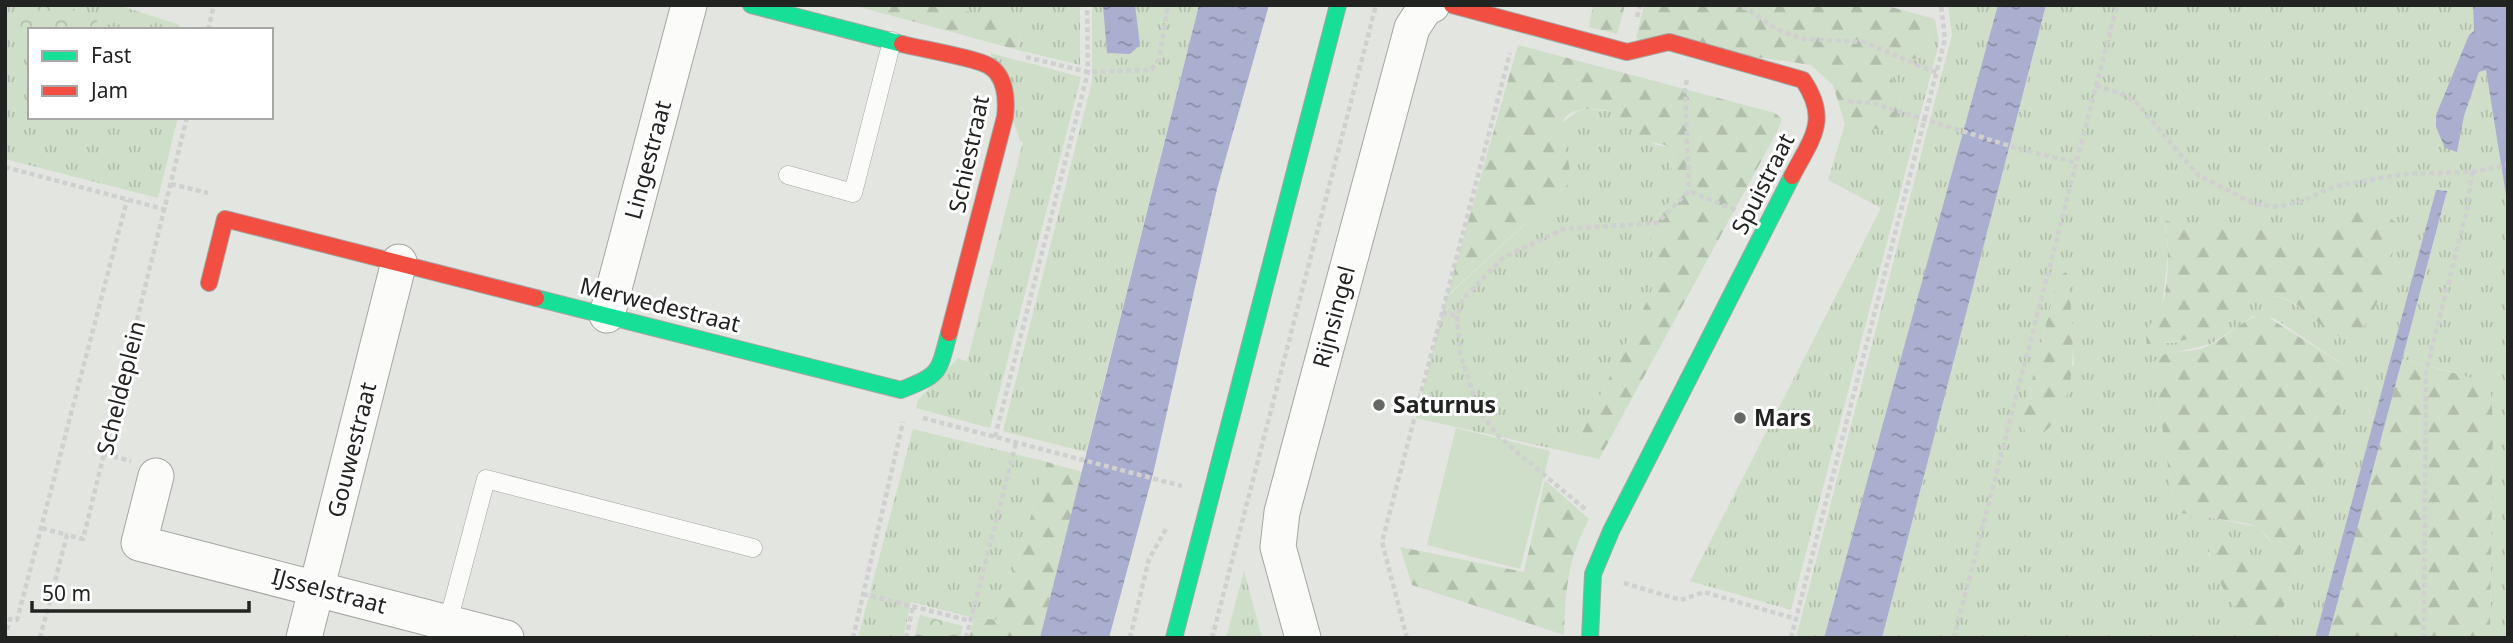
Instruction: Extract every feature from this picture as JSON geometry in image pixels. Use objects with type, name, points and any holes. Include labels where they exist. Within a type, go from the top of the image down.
[{"type":"street","name":"Lingestraat","points":[[607,315],[689,5]]},
{"type":"street","name":"Schiestraat","points":[[751,5],[989,66],[1005,88],[1008,102],[940,366],[933,377],[901,390]]},
{"type":"street","points":[[1174,638],[1339,5]]},
{"type":"street","name":"Rijnsingel","points":[[1303,638],[1278,547],[1282,512],[1412,28],[1425,8],[1432,5]]},
{"type":"street","points":[[1452,5],[1627,52],[1669,42],[1803,80],[1816,99]]},
{"type":"street","name":"Spuistraat","points":[[1590,638],[1593,574],[1611,531],[1816,128],[1816,99]]},
{"type":"street","name":"Merwedestraat","points":[[209,283],[225,219],[901,390]]},
{"type":"street","name":"Gouwestraat","points":[[304,638],[399,262]]},
{"type":"street","name":"IJsselstraat","points":[[156,476],[139,543],[318,587],[506,638]]},
{"type":"lane","points":[[788,175],[853,193],[892,41]]},
{"type":"lane","points":[[448,622],[486,479],[752,548]]},
{"type":"path","points":[[208,28],[214,5]]},
{"type":"path","points":[[995,437],[1088,72],[1087,5]]},
{"type":"path","points":[[1088,72],[1151,70],[1160,59],[1168,5]]},
{"type":"path","name":"Rijnsingel","points":[[1212,638],[1376,5]]},
{"type":"path","points":[[1734,5],[1748,9],[1776,29],[1803,39],[1864,42],[1937,73]]},
{"type":"path","points":[[1791,638],[1937,73],[1945,39],[1941,5]]},
{"type":"path","points":[[1954,638],[2074,162],[2117,5]]},
{"type":"path","points":[[1407,638],[1382,542],[1518,21]]},
{"type":"path","points":[[1611,531],[1499,437],[1478,410],[1460,353],[1457,316],[1463,299],[1503,258],[1563,229],[1657,223],[1689,191],[1685,89],[1697,50]]},
{"type":"path","points":[[2096,86],[2120,93],[2137,103],[2197,174],[2253,204],[2278,207],[2302,201],[2335,186],[2404,174],[2472,172],[2508,165]]},
{"type":"path","points":[[1816,99],[1872,103],[2023,150],[2074,162]]},
{"type":"path","name":"Scheldeplein","points":[[67,535],[83,539],[167,210],[187,119]]},
{"type":"path","points":[[5,167],[167,210]]},
{"type":"path","points":[[2424,638],[2426,371],[2467,211],[2472,172]]},
{"type":"path","points":[[1689,191],[1768,224]]},
{"type":"path","name":"Scheldeplein","points":[[5,638],[10,618],[17,620],[127,200]]},
{"type":"path","points":[[1442,312],[1457,316]]},
{"type":"path","points":[[853,638],[905,413],[901,390]]},
{"type":"path","points":[[905,413],[1152,479]]},
{"type":"path","points":[[966,638],[1016,443]]},
{"type":"path","points":[[1179,499],[1183,486]]},
{"type":"path","points":[[1130,638],[1149,559],[1169,523]]},
{"type":"path","points":[[40,638],[67,535],[42,528]]},
{"type":"path","points":[[1593,574],[1681,600],[1704,592],[1796,618]]},
{"type":"path","points":[[863,594],[971,621]]},
{"type":"path","points":[[906,638],[913,607]]},
{"type":"green space","points":[[5,5],[118,5],[180,25],[179,28],[28,28],[28,119],[178,119],[158,198],[5,159]]},
{"type":"green space","points":[[25,5],[61,5],[98,16],[95,28],[28,28],[28,43],[17,40]]},
{"type":"green space","points":[[852,5],[944,5],[1022,27],[1018,50]]},
{"type":"green space","points":[[944,5],[1080,5],[1080,65],[1018,50],[1022,28]]},
{"type":"green space","points":[[1092,5],[1199,5],[1086,452],[1003,431],[1092,82]]},
{"type":"green space","points":[[1593,5],[1625,5],[1617,34],[1589,27]]},
{"type":"green space","points":[[1644,5],[1884,5],[1935,19],[1923,57],[1896,62],[1891,76],[1901,100],[1894,132],[1845,124],[1833,85],[1811,65],[1636,39]]},
{"type":"green space","points":[[1948,5],[1998,5],[1824,638],[1796,638],[1952,35]]},
{"type":"green space","points":[[2046,5],[2473,5],[2474,31],[2469,35],[2435,121],[2445,146],[2457,151],[2464,116],[2479,71],[2486,70],[2508,208],[2508,638],[2490,638],[2493,421],[2452,372],[2402,359],[2447,192],[2436,190],[2315,638],[1882,638]],"holes":[[[2354,209],[2385,214],[2377,297],[2369,319],[2348,339],[2288,300],[2263,296],[2236,307],[2196,335],[2182,341],[2163,343],[2145,337],[2162,307],[2168,252],[2165,222],[2267,230],[2290,244],[2292,257],[2299,266],[2309,262],[2328,223]],[[2068,276],[2074,364],[2022,420],[2058,277]],[[2253,316],[2274,318],[2348,368],[2334,437],[2309,503],[2300,555],[2278,625],[2247,623],[2229,598],[2208,553],[2223,543],[2271,567],[2279,562],[2279,552],[2258,527],[2181,512],[2172,495],[2153,363],[2167,354],[2211,344]]]},
{"type":"green space","points":[[1935,19],[1939,43],[1791,610],[1690,581],[1881,208],[1828,180],[1845,124],[1894,132],[1901,100],[1890,76],[1896,62],[1923,57]]},
{"type":"green space","points":[[1518,45],[1775,113],[1782,119],[1599,459],[1572,453],[1651,293],[1657,262],[1647,228],[1678,192],[1671,167],[1673,152],[1665,145],[1640,139],[1621,117],[1609,111],[1576,111],[1566,117],[1562,125],[1562,136],[1570,172],[1569,183],[1447,296]]},
{"type":"green space","points":[[990,53],[1081,77],[990,428],[916,408],[918,400],[958,358],[967,362],[1023,142],[1020,141]]},
{"type":"green space","points":[[1589,109],[1615,112],[1630,123],[1635,132],[1656,145],[1670,147],[1673,152],[1671,167],[1678,192],[1647,228],[1657,262],[1651,293],[1572,453],[1416,418],[1446,298],[1569,183],[1560,133],[1562,123],[1578,111]]},
{"type":"green space","points":[[2354,209],[2385,214],[2395,222],[2395,235],[2389,267],[2378,301],[2354,339],[2332,333],[2296,304],[2275,296],[2244,304],[2200,335],[2174,342],[2147,344],[2148,330],[2160,309],[2166,290],[2168,253],[2165,221],[2281,231],[2285,234],[2299,266],[2309,262],[2328,223]]},
{"type":"green space","points":[[2066,272],[2070,290],[2073,343],[2066,397],[2060,413],[2050,427],[2036,438],[2026,436],[2022,420],[2058,277]]},
{"type":"green space","points":[[2263,314],[2348,368],[2334,437],[2309,503],[2300,555],[2278,625],[2258,635],[2233,604],[2218,579],[2209,542],[2223,543],[2271,567],[2279,562],[2276,550],[2265,534],[2250,524],[2181,513],[2172,495],[2153,363],[2168,353],[2209,346],[2246,321]]},
{"type":"green space","points":[[2402,359],[2490,383],[2493,421],[2490,638],[2328,638]]},
{"type":"green space","points":[[1456,428],[1550,451],[1520,569],[1427,545]]},
{"type":"green space","points":[[913,429],[1047,462],[1000,620],[974,618],[911,602],[903,638],[858,638]]},
{"type":"green space","points":[[1047,462],[1082,472],[1040,638],[969,638],[974,618],[1000,620]]},
{"type":"green space","points":[[1545,480],[1589,519],[1576,549],[1569,575],[1564,635],[1412,585],[1400,547],[1524,572]]},
{"type":"green space","points":[[1244,571],[1262,638],[1226,638]]},
{"type":"green space","points":[[920,615],[963,626],[960,638],[914,638]]},
{"type":"water","points":[[1103,5],[1135,5],[1140,45],[1130,54],[1107,53]]},
{"type":"water","points":[[1199,5],[1269,5],[1217,189],[1154,470],[1109,638],[1040,638]]},
{"type":"water","points":[[1998,5],[2046,5],[1882,638],[1824,638]]},
{"type":"water","points":[[2473,5],[2508,5],[2508,208],[2486,70],[2479,72],[2464,116],[2457,152],[2445,148],[2436,127],[2436,115],[2469,35],[2474,31]]},
{"type":"water","points":[[2436,190],[2447,191],[2328,638],[2315,638]]},
{"type":"traffic: fast","points":[[751,5],[902,44]]},
{"type":"traffic: fast","points":[[1174,638],[1338,5]]},
{"type":"traffic: fast","points":[[1590,638],[1593,574],[1611,531],[1792,176]]},
{"type":"traffic: fast","points":[[536,298],[901,390],[924,380],[936,371],[949,333]]},
{"type":"traffic: jam","points":[[1452,5],[1627,52],[1669,42],[1803,80],[1811,94],[1817,118],[1811,139],[1792,176]]},
{"type":"traffic: jam","points":[[902,44],[989,66],[999,76],[1005,96],[1005,117],[949,333]]},
{"type":"traffic: jam","points":[[209,283],[225,219],[536,298]]},
{"type":"place","name":"Saturnus","points":[[1379,405]]},
{"type":"place","name":"Mars","points":[[1740,418]]}]
